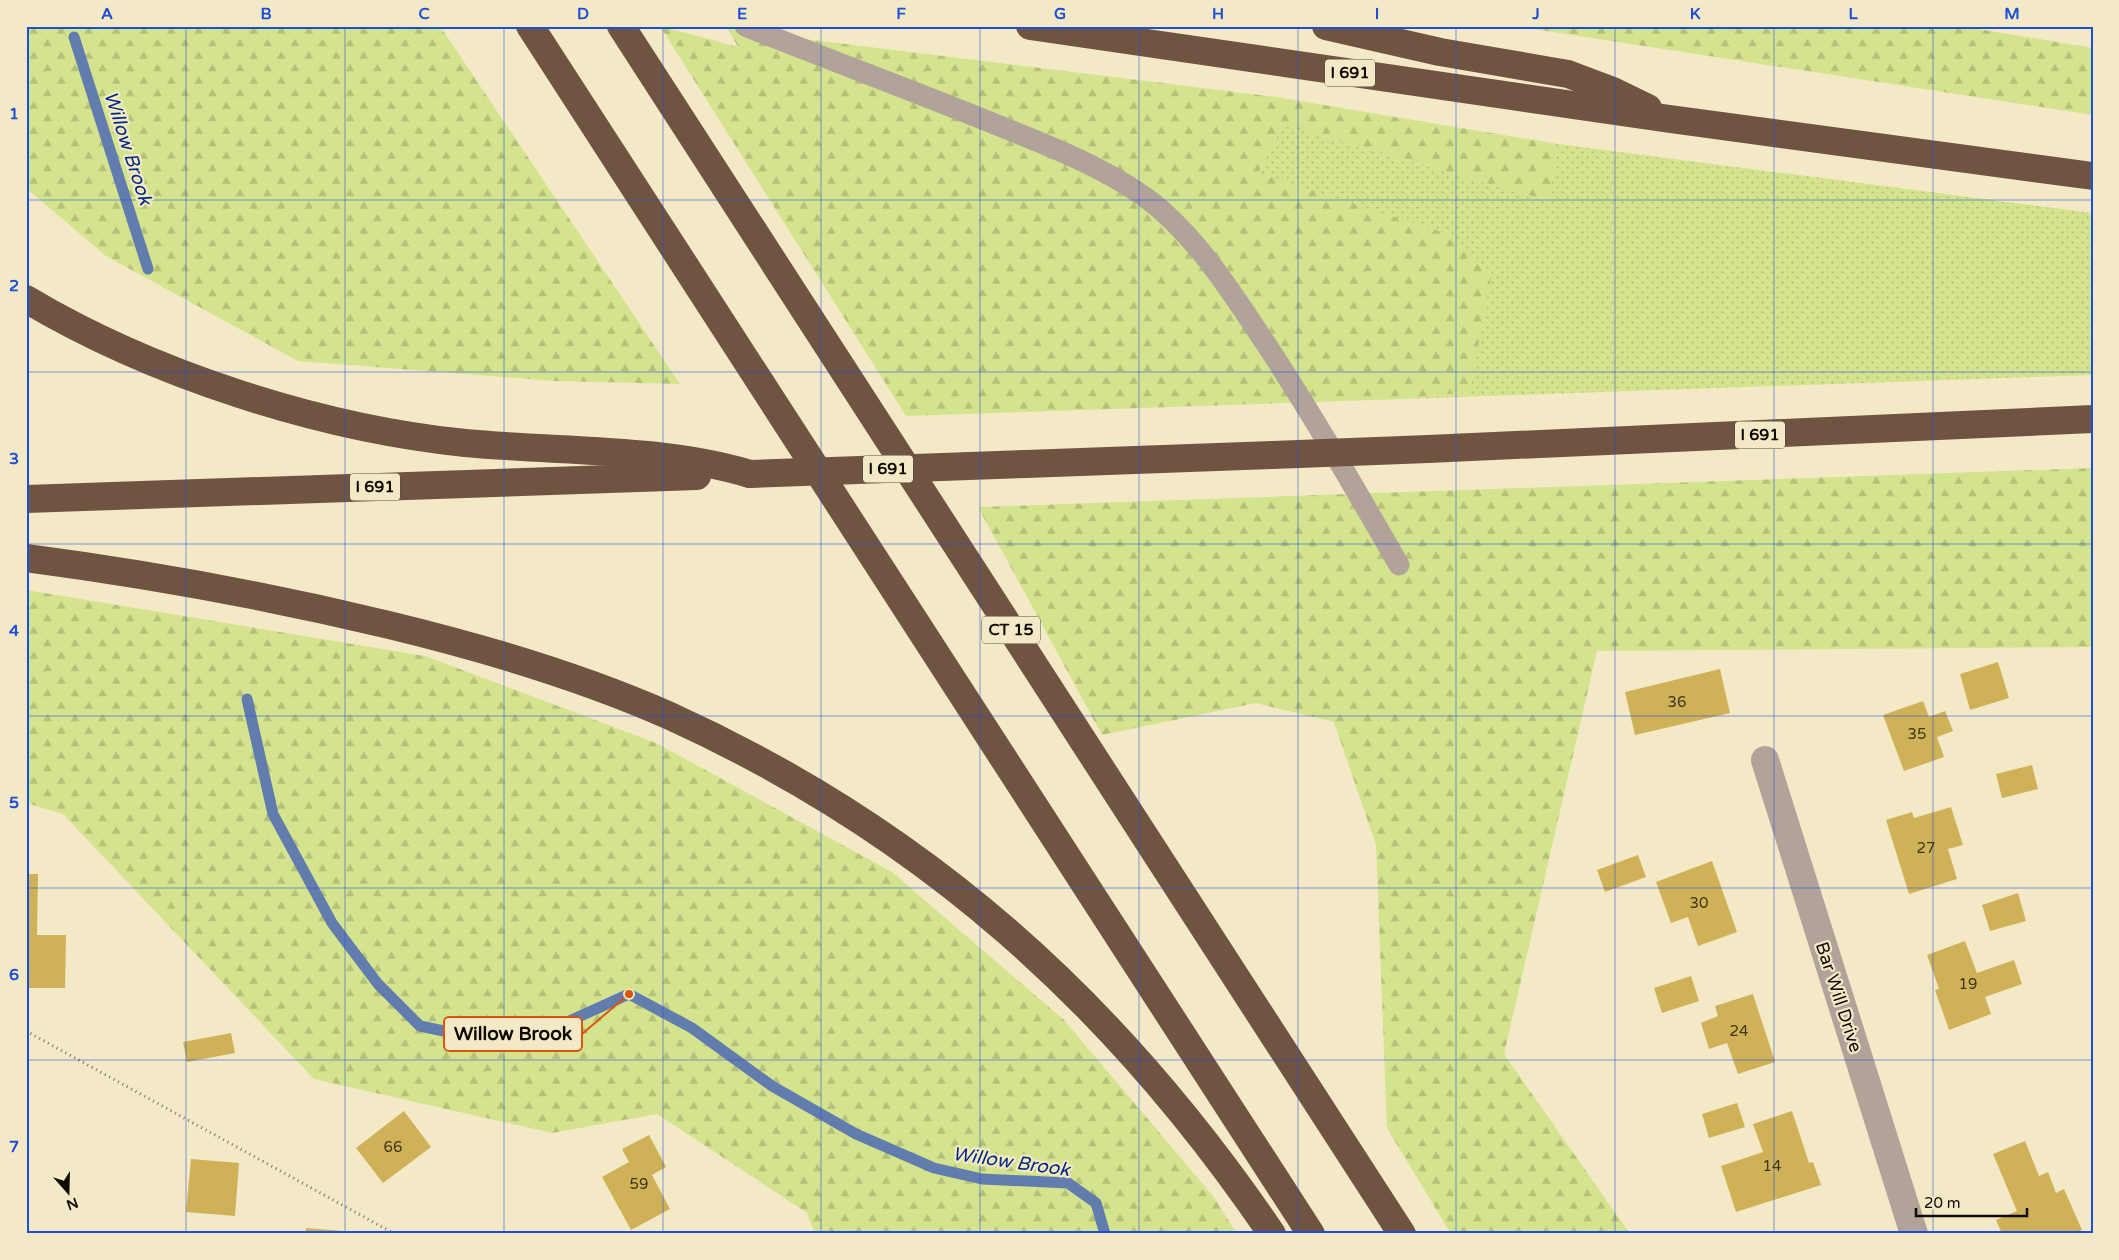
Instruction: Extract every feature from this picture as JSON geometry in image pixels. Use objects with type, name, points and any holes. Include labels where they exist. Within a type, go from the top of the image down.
[{"type":"highway","points":[[530,26],[1311,1234]]},
{"type":"highway","name":"CT 15","points":[[621,26],[1402,1234]]},
{"type":"highway","name":"I 691","points":[[1030,26],[1670,119],[2093,176]]},
{"type":"highway","points":[[1326,26],[1440,52],[1568,74],[1613,91],[1670,119]]},
{"type":"highway","points":[[26,299],[97,337],[145,358],[238,392],[334,419],[464,443],[570,449],[720,470]]},
{"type":"highway","name":"I 691","points":[[26,499],[720,470],[750,474],[1428,449],[2093,419]]},
{"type":"highway","points":[[26,558],[201,585],[348,615],[470,646],[572,678],[625,698],[667,715],[758,759],[853,816],[940,876],[981,908],[1060,978],[1159,1084],[1221,1162],[1272,1234]]},
{"type":"street","name":"Bar Will Drive","points":[[1765,760],[1914,1234]]},
{"type":"lane","points":[[745,26],[1033,140],[1108,175],[1145,198],[1169,218],[1191,241],[1244,311],[1318,426],[1398,565]]},
{"type":"path","points":[[26,1031],[395,1234]]},
{"type":"green space","points":[[26,26],[440,26],[680,384],[555,381],[298,361],[106,256],[26,188]]},
{"type":"green space","points":[[660,26],[738,47],[726,26],[745,26],[764,34],[1276,97],[1558,144],[1549,201],[1283,125],[1258,173],[1448,234],[1491,277],[1470,392],[1401,399],[906,416]]},
{"type":"green space","points":[[1514,26],[1961,26],[2093,48],[2093,115]]},
{"type":"green space","points":[[1283,125],[1549,201],[1558,144],[2093,213],[2093,375],[1401,399],[1470,392],[1258,173]]},
{"type":"green space","points":[[2093,468],[2093,647],[1597,651],[1504,1054],[1630,1234],[1451,1234],[1387,1128],[1376,845],[1334,722],[1256,703],[1102,735],[978,507]]},
{"type":"green space","points":[[26,590],[425,656],[656,743],[892,872],[1064,1020],[1213,1196],[1237,1234],[815,1234],[807,1213],[657,1114],[552,1133],[314,1079],[63,814],[26,803]]},
{"type":"building","points":[[1998,662],[2009,698],[1970,710],[1960,674]]},
{"type":"building","points":[[1720,669],[1730,713],[1635,735],[1625,692]]},
{"type":"building","points":[[1923,701],[1929,717],[1945,711],[1953,731],[1937,737],[1944,757],[1904,771],[1883,715]]},
{"type":"building","points":[[2032,765],[2038,789],[2002,798],[1996,774]]},
{"type":"building","points":[[1951,807],[1963,845],[1948,849],[1957,879],[1909,894],[1886,820],[1912,812],[1914,818]]},
{"type":"building","points":[[1638,855],[1646,877],[1605,892],[1597,870]]},
{"type":"building","points":[[1712,861],[1737,932],[1698,946],[1688,917],[1671,923],[1656,882]]},
{"type":"building","points":[[26,874],[38,874],[37,935],[66,935],[65,988],[26,988]]},
{"type":"building","points":[[2018,893],[2026,921],[1990,931],[1982,905]]},
{"type":"building","points":[[1965,941],[1977,973],[2014,960],[2022,984],[1985,997],[1991,1014],[1949,1030],[1935,990],[1939,989],[1927,955]]},
{"type":"building","points":[[1691,976],[1699,1001],[1662,1013],[1654,988]]},
{"type":"building","points":[[1753,994],[1775,1062],[1738,1074],[1727,1043],[1709,1049],[1701,1023],[1718,1016],[1715,1006]]},
{"type":"building","points":[[231,1033],[235,1053],[187,1062],[183,1042]]},
{"type":"building","points":[[1737,1103],[1745,1127],[1709,1138],[1702,1114]]},
{"type":"building","points":[[404,1111],[431,1147],[383,1183],[356,1148]]},
{"type":"building","points":[[1792,1111],[1809,1163],[1813,1162],[1821,1185],[1736,1212],[1721,1166],[1763,1152],[1753,1124]]},
{"type":"building","points":[[649,1135],[666,1167],[652,1175],[670,1209],[631,1230],[602,1177],[629,1162],[622,1149]]},
{"type":"building","points":[[2025,1141],[2039,1176],[2048,1172],[2056,1193],[2064,1189],[2082,1230],[2073,1234],[2002,1234],[1996,1220],[2017,1211],[1993,1154]]},
{"type":"building","points":[[191,1159],[239,1163],[235,1216],[186,1212]]},
{"type":"building","points":[[306,1228],[357,1232],[357,1234],[306,1234]]},
{"type":"waterway","name":"Willow Brook","points":[[74,37],[148,269]]},
{"type":"waterway","name":"Willow Brook","points":[[247,699],[273,814],[332,923],[378,984],[420,1026],[477,1038],[543,1033],[629,994],[692,1028],[772,1086],[856,1134],[934,1168],[982,1179],[1068,1183],[1096,1203],[1105,1234]]},
{"type":"place","name":"Willow Brook","points":[[629,994]]}]
